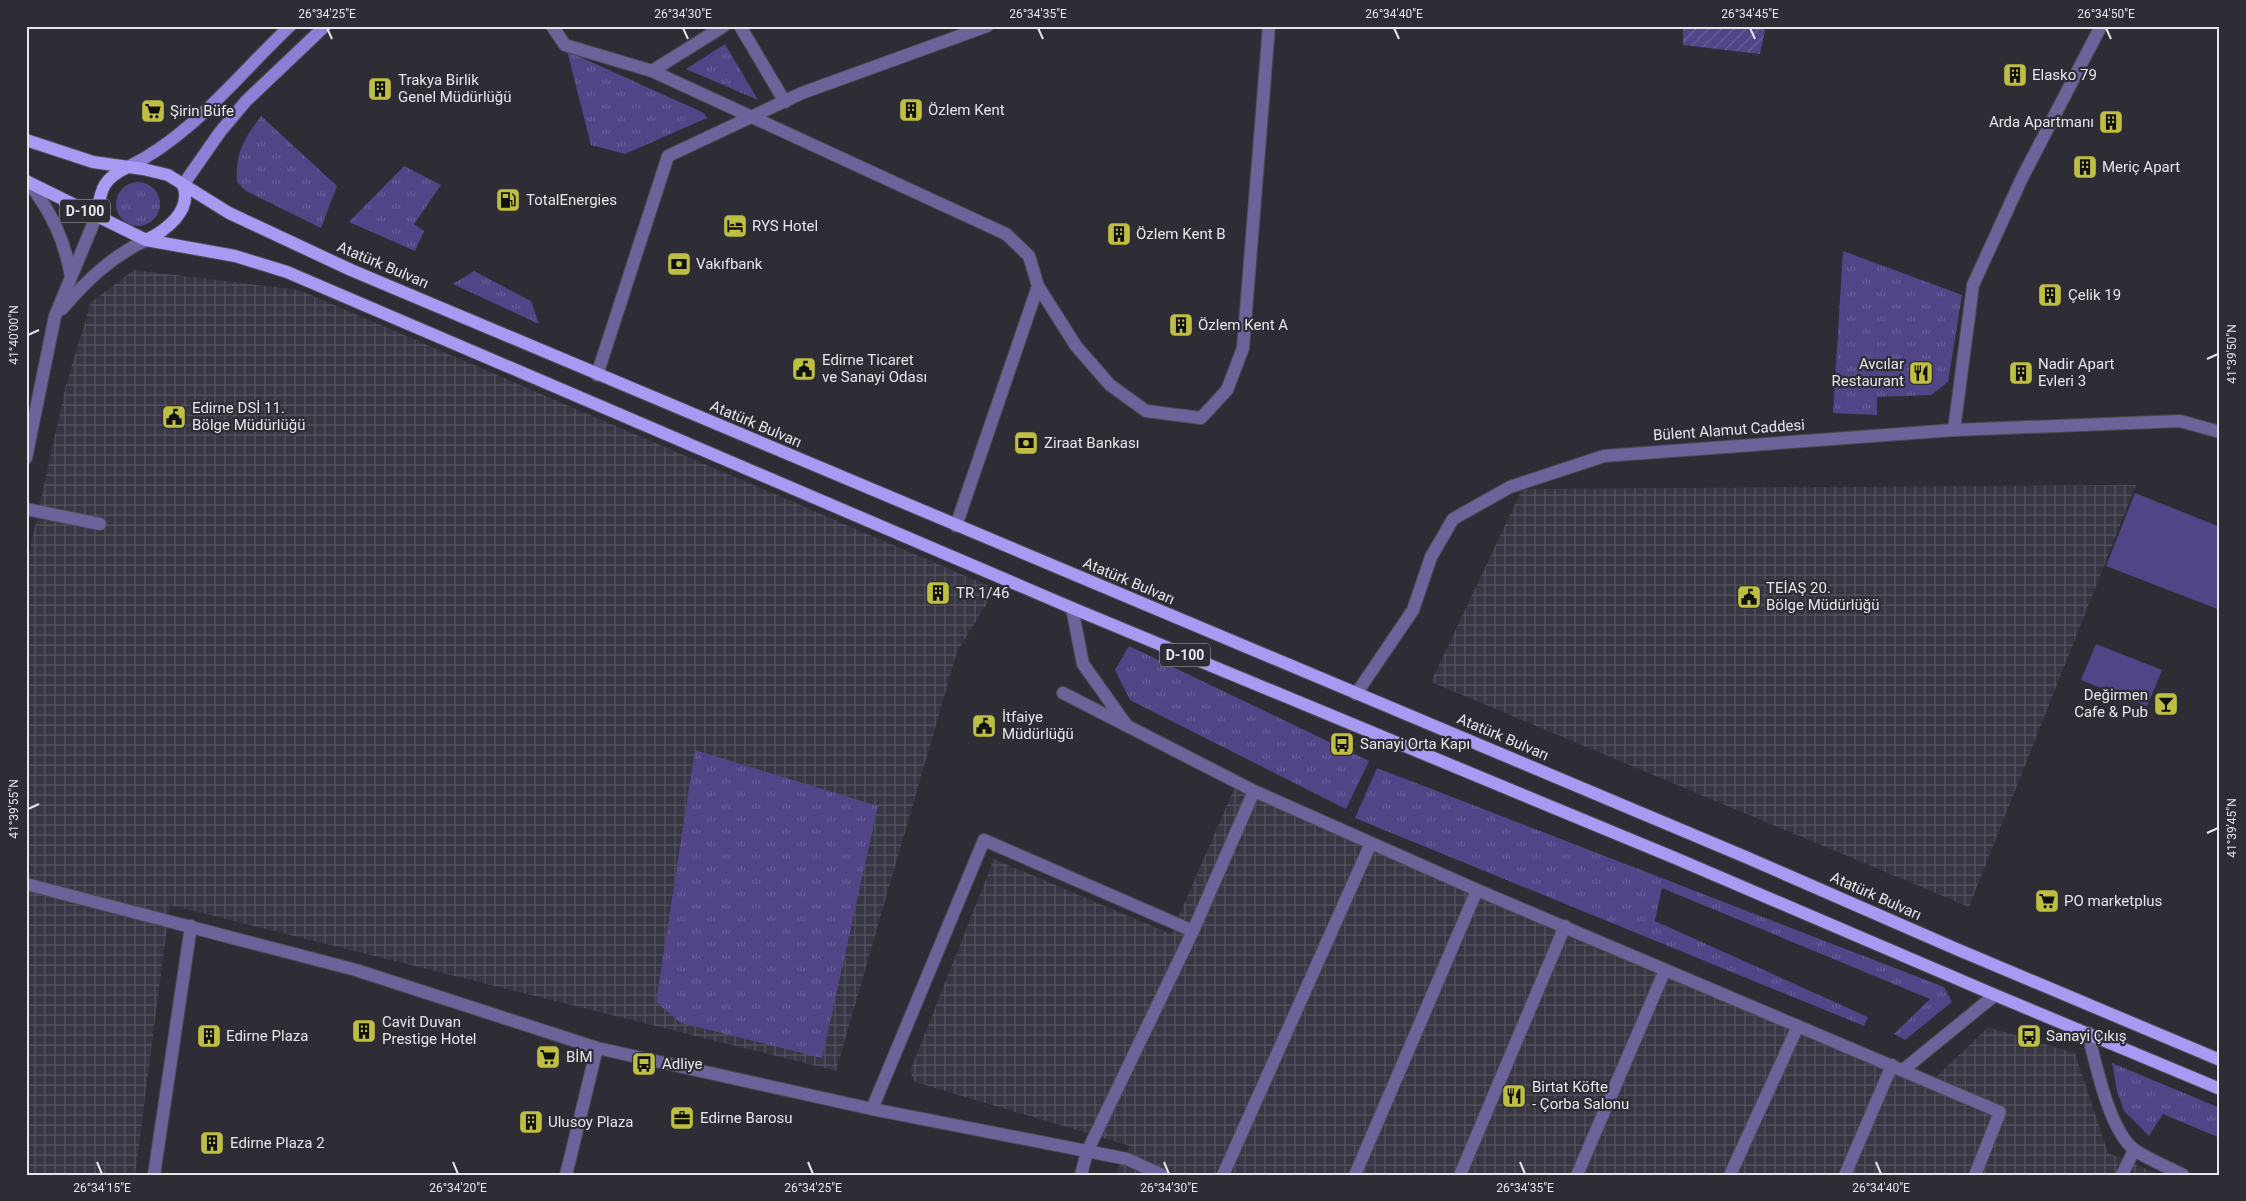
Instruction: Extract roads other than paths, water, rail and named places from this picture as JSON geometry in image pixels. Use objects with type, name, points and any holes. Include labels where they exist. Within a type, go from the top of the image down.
[{"type":"main road","points":[[96,217],[100,194],[107,179],[153,155],[186,130],[290,26]]},
{"type":"main road","points":[[146,240],[162,233],[171,225],[182,207],[185,190],[183,186],[220,132],[246,101],[325,26]]},
{"type":"main road","name":"Atatürk Bulvarı","points":[[26,140],[93,162],[155,171],[229,214],[343,266],[597,375],[1748,858],[1954,948],[2220,1060]]},
{"type":"main road","name":"D-100","points":[[28,182],[146,240],[235,256],[287,272],[1072,608],[1675,858],[2220,1089]]},
{"type":"street","points":[[552,26],[565,45],[652,71],[1006,234],[1029,256],[1038,286],[1076,346],[1110,385],[1146,411],[1201,418],[1227,390],[1243,348],[1269,26]]},
{"type":"street","points":[[652,71],[724,26]]},
{"type":"street","points":[[740,26],[785,102]]},
{"type":"street","points":[[597,375],[668,156],[751,116],[785,102],[908,53],[987,26]]},
{"type":"street","points":[[1954,430],[1973,285],[2022,178],[2102,26]]},
{"type":"street","points":[[28,182],[46,206],[60,231],[68,254],[71,276]]},
{"type":"street","points":[[26,458],[55,316],[96,217]]},
{"type":"street","points":[[55,316],[79,288],[102,266],[122,251],[146,240]]},
{"type":"street","points":[[956,526],[1038,286]]},
{"type":"street","name":"Bülent Alamut Caddesi","points":[[1356,694],[1412,610],[1431,557],[1453,519],[1510,487],[1604,456],[1954,430],[2180,421],[2220,432]]},
{"type":"street","points":[[26,509],[100,524]]},
{"type":"street","points":[[1072,608],[1083,664],[1127,726]]},
{"type":"street","points":[[1063,693],[1254,791],[1477,890],[2000,1112],[1975,1175]]},
{"type":"street","points":[[1081,1175],[1087,1152],[1193,932],[1254,791]]},
{"type":"street","points":[[872,1109],[984,840],[1193,932]]},
{"type":"street","points":[[1223,1175],[1371,843]]},
{"type":"street","points":[[26,884],[356,970],[596,1048],[872,1109],[1127,1159],[1162,1175]]},
{"type":"street","points":[[1355,1175],[1477,890]]},
{"type":"street","points":[[154,1175],[191,926]]},
{"type":"street","points":[[1460,1175],[1565,926]]},
{"type":"street","points":[[1577,1175],[1665,970]]},
{"type":"street","points":[[1845,1175],[1897,1067],[1995,995]]},
{"type":"street","points":[[1730,1175],[1798,1026]]},
{"type":"street","points":[[2088,1033],[2102,1085],[2117,1127],[2134,1150],[2183,1175]]},
{"type":"street","points":[[566,1175],[596,1048]]},
{"type":"street","points":[[2122,1175],[2134,1150]]},
{"type":"place","name":"Elasko 79","points":[[2015,75]]},
{"type":"place","name":"Trakya Birlik Genel Müdürlüğü","points":[[380,89]]},
{"type":"place","name":"Özlem Kent","points":[[911,110]]},
{"type":"place","name":"Şirin Büfe","points":[[153,111]]},
{"type":"place","name":"Arda Apartmanı","points":[[2111,122]]},
{"type":"place","name":"Meriç Apart","points":[[2085,167]]},
{"type":"place","name":"TotalEnergies","points":[[508,200]]},
{"type":"place","name":"RYS Hotel","points":[[735,226]]},
{"type":"place","name":"Özlem Kent B","points":[[1119,234]]},
{"type":"place","name":"Vakıfbank","points":[[679,264]]},
{"type":"place","name":"Çelik 19","points":[[2050,295]]},
{"type":"place","name":"Özlem Kent A","points":[[1181,325]]},
{"type":"place","name":"Edirne Ticaret ve Sanayi Odası","points":[[804,369]]},
{"type":"place","name":"Avcılar Restaurant","points":[[1921,373]]},
{"type":"place","name":"Nadir Apart Evleri 3","points":[[2021,373]]},
{"type":"place","name":"Edirne DSİ 11. Bölge Müdürlüğü","points":[[174,417]]},
{"type":"place","name":"Ziraat Bankası","points":[[1026,443]]},
{"type":"place","name":"TR 1/46","points":[[938,593]]},
{"type":"place","name":"TEİAŞ 20. Bölge Müdürlüğü","points":[[1749,597]]},
{"type":"place","name":"Değirmen Cafe & Pub","points":[[2166,704]]},
{"type":"place","name":"İtfaiye Müdürlüğü","points":[[984,726]]},
{"type":"place","name":"Sanayi Orta Kapı","points":[[1342,744]]},
{"type":"place","name":"PO marketplus","points":[[2047,901]]},
{"type":"place","name":"Cavit Duvan Prestige Hotel","points":[[364,1031]]},
{"type":"place","name":"Edirne Plaza","points":[[209,1036]]},
{"type":"place","name":"Sanayi Çıkış","points":[[2029,1036]]},
{"type":"place","name":"BİM","points":[[548,1057]]},
{"type":"place","name":"Adliye","points":[[644,1064]]},
{"type":"place","name":"Birtat Köfte - Çorba Salonu","points":[[1514,1096]]},
{"type":"place","name":"Edirne Barosu","points":[[682,1118]]},
{"type":"place","name":"Ulusoy Plaza","points":[[531,1122]]},
{"type":"place","name":"Edirne Plaza 2","points":[[212,1143]]}]
